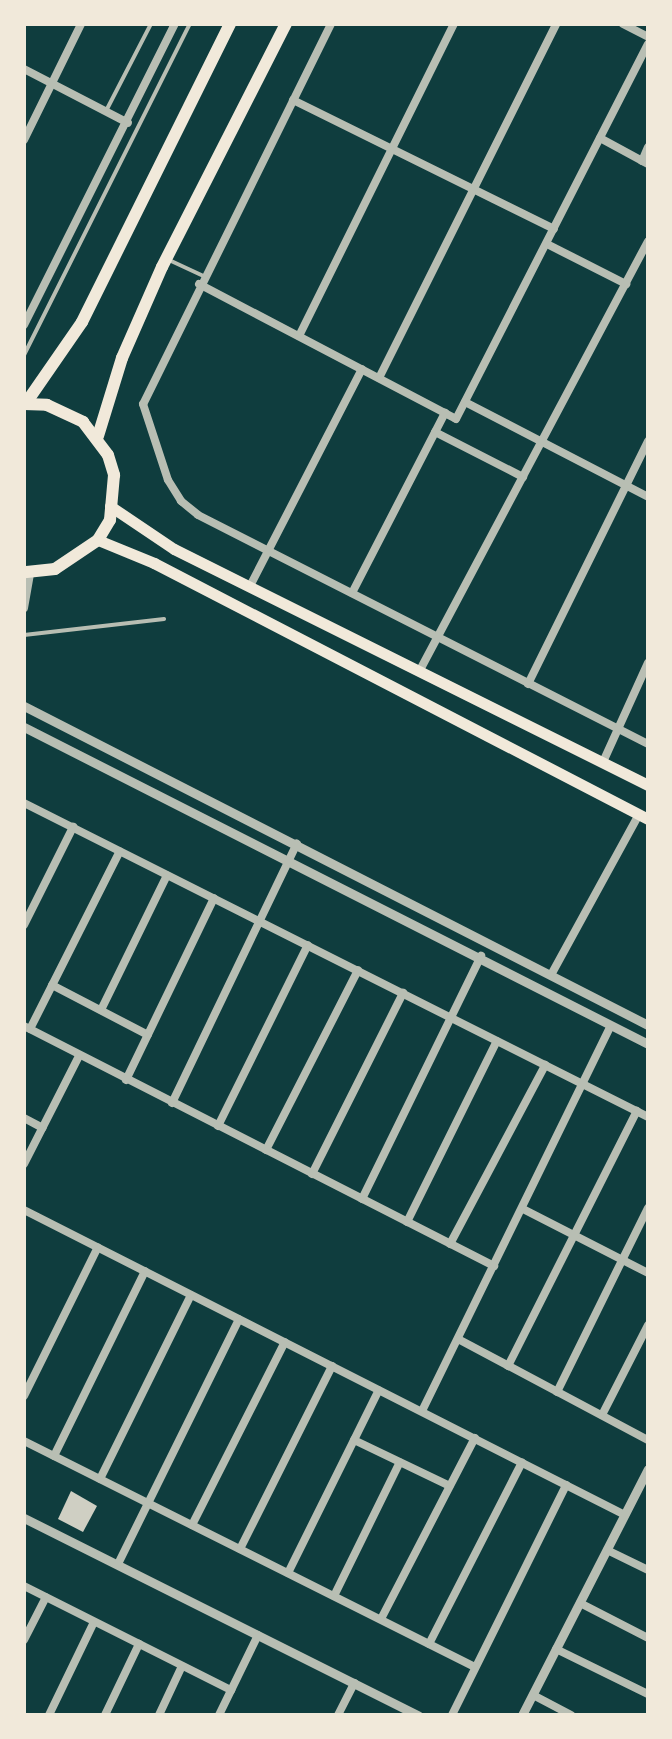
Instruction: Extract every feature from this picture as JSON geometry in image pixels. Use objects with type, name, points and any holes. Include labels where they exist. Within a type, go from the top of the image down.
[{"type":"main road","points":[[26,574],[55,569],[98,540],[110,520],[114,475],[98,436],[66,411],[25,403],[82,322],[230,24]]},
{"type":"main road","points":[[98,436],[122,358],[166,259],[286,24]]},
{"type":"main road","points":[[110,506],[174,549],[648,785]]},
{"type":"main road","points":[[98,540],[154,563],[644,817]]},
{"type":"street","points":[[24,140],[81,24]]},
{"type":"street","points":[[24,325],[175,24]]},
{"type":"street","points":[[331,24],[201,280],[143,404],[181,501],[269,551],[648,744]]},
{"type":"street","points":[[299,336],[454,24]]},
{"type":"street","points":[[379,378],[556,24]]},
{"type":"street","points":[[623,24],[648,37]]},
{"type":"street","points":[[201,280],[456,419],[648,44]]},
{"type":"street","points":[[24,69],[128,123]]},
{"type":"street","points":[[293,100],[554,229]]},
{"type":"street","points":[[600,138],[645,163],[648,147]]},
{"type":"street","points":[[420,670],[648,242]]},
{"type":"street","points":[[547,244],[626,284]]},
{"type":"street","points":[[250,586],[362,369]]},
{"type":"street","points":[[465,402],[648,497]]},
{"type":"street","points":[[352,593],[445,413]]},
{"type":"street","points":[[435,432],[523,477]]},
{"type":"street","points":[[528,684],[648,441]]},
{"type":"street","points":[[24,608],[26,574]]},
{"type":"street","points":[[603,762],[648,663]]},
{"type":"street","points":[[24,706],[648,1025]]},
{"type":"street","points":[[24,727],[290,858],[648,1044]]},
{"type":"street","points":[[25,804],[648,1117]]},
{"type":"street","points":[[551,975],[644,817]]},
{"type":"street","points":[[24,925],[73,827]]},
{"type":"street","points":[[172,1103],[297,843]]},
{"type":"street","points":[[120,851],[27,1028],[494,1266]]},
{"type":"street","points":[[101,1010],[167,875]]},
{"type":"street","points":[[126,1080],[214,898]]},
{"type":"street","points":[[218,1126],[308,945]]},
{"type":"street","points":[[362,1199],[481,956]]},
{"type":"street","points":[[266,1150],[358,970]]},
{"type":"street","points":[[52,985],[148,1035]]},
{"type":"street","points":[[312,1174],[403,993]]},
{"type":"street","points":[[422,1411],[585,1085],[611,1026]]},
{"type":"street","points":[[407,1222],[497,1041]]},
{"type":"street","points":[[24,1164],[79,1056]]},
{"type":"street","points":[[450,1244],[545,1065]]},
{"type":"street","points":[[508,1366],[637,1111]]},
{"type":"street","points":[[24,1118],[43,1128]]},
{"type":"street","points":[[557,1392],[648,1208]]},
{"type":"street","points":[[523,1209],[648,1273]]},
{"type":"street","points":[[24,1210],[625,1515]]},
{"type":"street","points":[[24,1396],[98,1247]]},
{"type":"street","points":[[54,1456],[145,1271]]},
{"type":"street","points":[[100,1479],[191,1295]]},
{"type":"street","points":[[118,1564],[239,1319]]},
{"type":"street","points":[[602,1415],[648,1325]]},
{"type":"street","points":[[458,1339],[648,1440]]},
{"type":"street","points":[[192,1525],[285,1342]]},
{"type":"street","points":[[240,1549],[332,1366]]},
{"type":"street","points":[[288,1573],[379,1390]]},
{"type":"street","points":[[381,1619],[475,1438]]},
{"type":"street","points":[[354,1440],[450,1486]]},
{"type":"street","points":[[24,1441],[475,1667]]},
{"type":"street","points":[[334,1596],[400,1462]]},
{"type":"street","points":[[429,1644],[522,1462]]},
{"type":"street","points":[[522,1715],[648,1469]]},
{"type":"street","points":[[452,1715],[566,1485]]},
{"type":"street","points":[[24,1518],[418,1715]]},
{"type":"street","points":[[607,1550],[648,1570]]},
{"type":"street","points":[[24,1586],[231,1690]]},
{"type":"street","points":[[24,1640],[46,1597]]},
{"type":"street","points":[[580,1603],[648,1638]]},
{"type":"street","points":[[49,1715],[94,1622]]},
{"type":"street","points":[[219,1715],[258,1635]]},
{"type":"street","points":[[105,1715],[139,1644]]},
{"type":"street","points":[[556,1649],[648,1694]]},
{"type":"street","points":[[159,1715],[182,1666]]},
{"type":"street","points":[[338,1715],[354,1683]]},
{"type":"street","points":[[533,1695],[571,1715]]},
{"type":"lane","points":[[106,111],[151,24]]},
{"type":"lane","points":[[24,355],[190,24]]},
{"type":"lane","points":[[166,259],[201,280]]},
{"type":"lane","points":[[24,635],[164,619]]},
{"type":"building","points":[[71,1491],[97,1506],[83,1532],[58,1519]]}]
